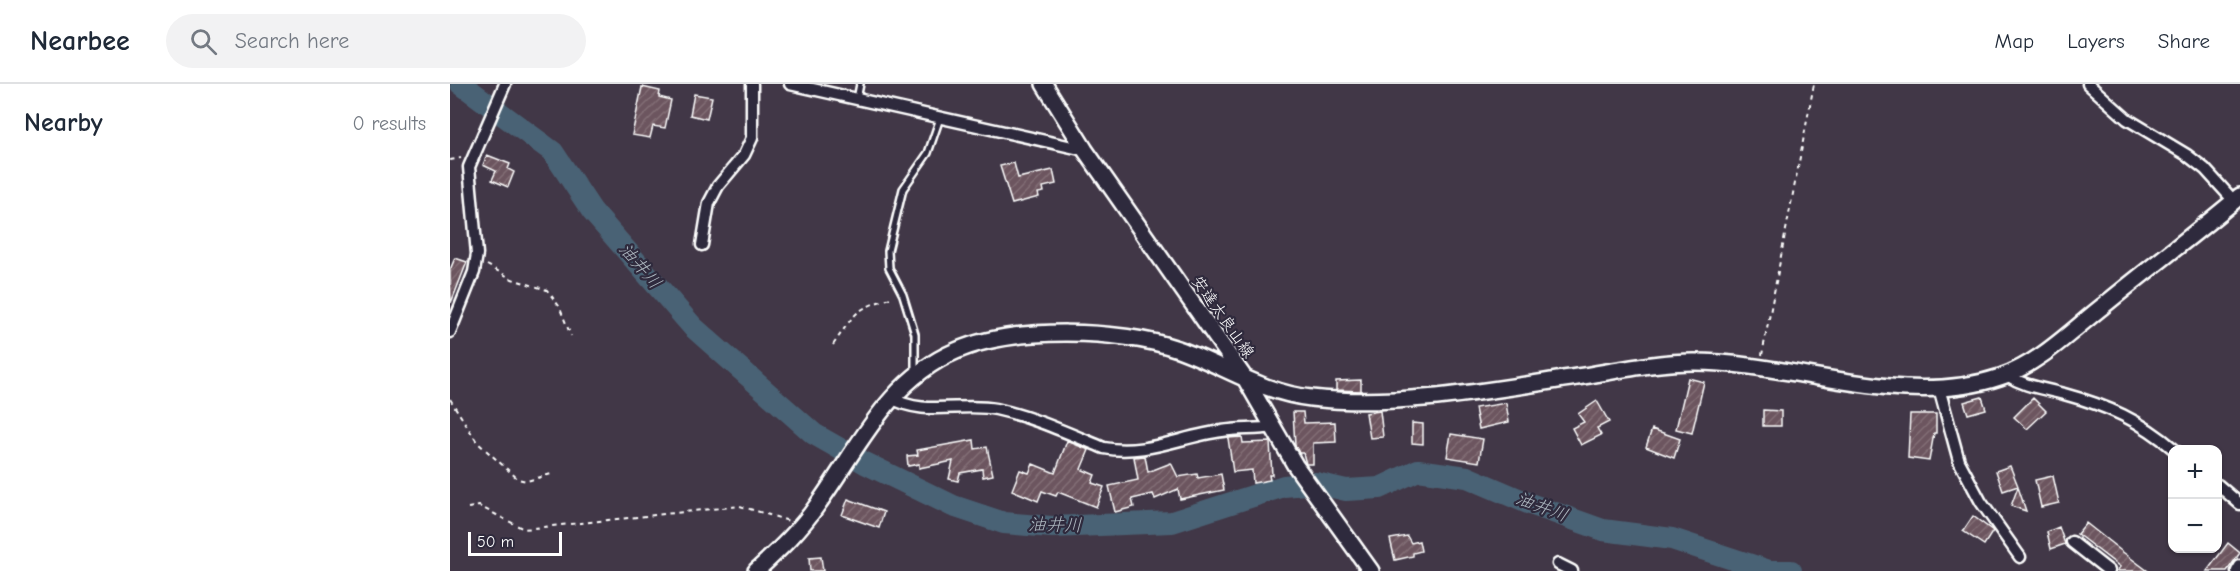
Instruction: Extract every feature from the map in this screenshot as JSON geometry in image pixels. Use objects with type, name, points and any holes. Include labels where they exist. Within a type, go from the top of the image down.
[{"type":"street","points":[[450,332],[474,272],[476,258],[476,223],[469,168],[504,84]]},
{"type":"street","points":[[702,245],[709,203],[718,186],[744,155],[752,138],[753,84]]},
{"type":"street","points":[[790,84],[1085,150]]},
{"type":"street","name":"安達太良山線","points":[[1044,84],[1085,150],[1246,380],[1295,465],[1371,571]]},
{"type":"street","points":[[756,571],[802,525],[820,502],[862,434],[915,374],[952,352],[981,342],[1015,336],[1099,335],[1139,339],[1176,349],[1246,380],[1309,398],[1372,401],[1473,392],[1640,367],[1693,362],[1760,368],[1923,389],[1984,383],[2007,375],[2050,350],[2237,198],[2187,155],[2127,119],[2088,84]]},
{"type":"street","points":[[2007,375],[2021,384],[2064,394],[2132,418],[2168,445]]},
{"type":"street","points":[[1939,388],[1959,461],[1981,502],[2020,557]]},
{"type":"street","points":[[892,398],[898,402],[931,408],[999,410],[1118,451],[1141,450],[1224,430],[1273,427]]},
{"type":"street","points":[[2222,489],[2240,504]]},
{"type":"street","points":[[2072,542],[2109,571]]},
{"type":"street","points":[[1558,564],[1572,571]]},
{"type":"street","points":[[2237,571],[2240,566]]},
{"type":"lane","points":[[857,99],[860,84]]},
{"type":"lane","points":[[915,374],[915,334],[903,295],[890,267],[888,251],[903,189],[928,153],[940,118]]},
{"type":"path","points":[[1760,368],[1814,84]]},
{"type":"path","points":[[476,258],[512,279],[547,290],[559,306],[571,336]]},
{"type":"path","points":[[833,345],[856,312],[864,306],[903,295]]},
{"type":"path","points":[[450,399],[477,442],[518,478],[527,481],[552,474]]},
{"type":"path","points":[[468,508],[479,506],[524,529],[740,506],[802,525]]},
{"type":"building","points":[[642,87],[660,91],[659,97],[671,100],[665,128],[653,126],[650,138],[632,135]]},
{"type":"building","points":[[694,94],[712,97],[707,119],[690,115]]},
{"type":"building","points":[[487,155],[510,164],[508,169],[514,172],[508,187],[492,180],[496,171],[483,165]]},
{"type":"building","points":[[1014,163],[1018,178],[1053,170],[1056,184],[1043,187],[1044,192],[1038,193],[1039,197],[1012,204],[1000,166]]},
{"type":"building","points":[[455,258],[467,262],[451,303],[450,270]]},
{"type":"building","points":[[1688,378],[1704,382],[1692,433],[1676,429]]},
{"type":"building","points":[[1361,380],[1361,391],[1336,390],[1336,381]]},
{"type":"building","points":[[1982,397],[1986,409],[1968,414],[1964,402]]},
{"type":"building","points":[[2033,398],[2046,411],[2027,429],[2014,417]]},
{"type":"building","points":[[1597,401],[1609,422],[1597,428],[1601,435],[1581,445],[1572,428],[1584,422],[1578,414]]},
{"type":"building","points":[[1506,403],[1509,422],[1479,429],[1475,408]]},
{"type":"building","points":[[1763,410],[1781,411],[1781,426],[1763,426]]},
{"type":"building","points":[[1380,411],[1383,437],[1370,438],[1366,413]]},
{"type":"building","points":[[1293,412],[1303,412],[1304,423],[1335,422],[1336,442],[1313,443],[1313,464],[1306,464],[1303,453],[1299,453],[1295,445]]},
{"type":"building","points":[[1910,414],[1936,414],[1936,433],[1934,433],[1929,461],[1908,458]]},
{"type":"building","points":[[1412,423],[1423,424],[1423,444],[1412,443]]},
{"type":"building","points":[[1652,429],[1680,439],[1674,458],[1646,447]]},
{"type":"building","points":[[1451,434],[1483,439],[1479,462],[1447,457]]},
{"type":"building","points":[[1242,437],[1243,443],[1270,442],[1272,475],[1269,475],[1270,480],[1253,483],[1252,470],[1233,472],[1228,438]]},
{"type":"building","points":[[974,440],[975,449],[987,447],[993,475],[983,477],[982,469],[960,473],[958,481],[949,479],[953,461],[919,468],[919,464],[908,466],[907,456],[918,455],[917,450]]},
{"type":"building","points":[[1067,441],[1089,450],[1081,469],[1095,475],[1092,483],[1104,487],[1096,507],[1058,492],[1056,496],[1042,491],[1038,501],[1012,490],[1020,470],[1029,473],[1033,464],[1055,473]]},
{"type":"building","points":[[1145,456],[1148,472],[1171,463],[1178,477],[1197,474],[1198,478],[1221,474],[1224,490],[1180,499],[1178,489],[1155,499],[1153,494],[1132,499],[1134,507],[1115,512],[1109,486],[1138,480],[1134,457]]},
{"type":"building","points":[[2010,466],[2018,486],[2003,491],[1996,471]]},
{"type":"building","points":[[2053,476],[2059,503],[2041,507],[2035,480]]},
{"type":"building","points":[[2018,487],[2026,511],[2011,506]]},
{"type":"building","points":[[848,499],[884,512],[879,528],[842,515]]},
{"type":"building","points":[[1973,516],[1993,531],[1984,545],[1963,531]]},
{"type":"building","points":[[2086,523],[2148,571],[2117,571],[2120,567],[2077,534]]},
{"type":"building","points":[[2059,527],[2065,544],[2051,549],[2047,532]]},
{"type":"building","points":[[1407,536],[1411,543],[1419,541],[1421,551],[1413,553],[1413,556],[1395,560],[1390,539]]},
{"type":"building","points":[[2228,543],[2240,553],[2227,571],[2207,571],[2222,553]]},
{"type":"building","points":[[821,557],[823,571],[810,571],[809,558]]},
{"type":"waterway","name":"油井川","points":[[461,84],[553,152],[592,211],[693,327],[814,434],[865,463],[953,506],[1004,523],[1052,527],[1172,522],[1284,486],[1316,483],[1346,490],[1380,488],[1418,470],[1467,477],[1530,504],[1603,530],[1672,539],[1769,571],[1791,571]]}]
